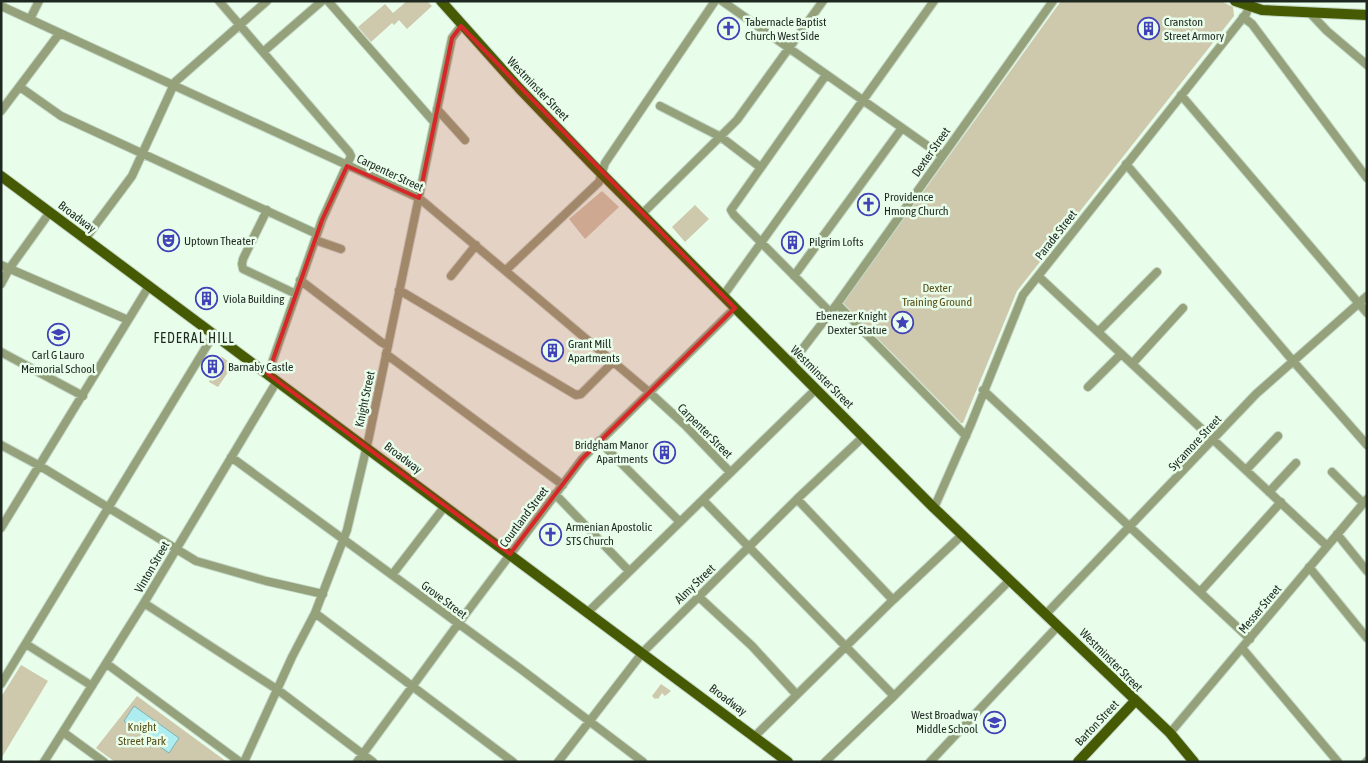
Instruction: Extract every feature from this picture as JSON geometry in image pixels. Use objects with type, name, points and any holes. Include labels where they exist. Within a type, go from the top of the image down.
[{"type":"main road","name":"Westminster Street","points":[[441,1],[461,26],[723,296],[934,508],[1170,734],[1194,762]]},
{"type":"main road","points":[[1243,3],[1262,10],[1367,15]]},
{"type":"main road","name":"Broadway","points":[[1,176],[643,652],[788,762]]},
{"type":"main road","name":"Barton Street","points":[[1078,762],[1135,701]]},
{"type":"street","points":[[30,20],[38,1]]},
{"type":"street","points":[[218,1],[264,52],[351,156],[316,237],[268,374]]},
{"type":"street","points":[[85,239],[128,182],[175,82],[267,1]]},
{"type":"street","points":[[264,52],[322,1]]},
{"type":"street","points":[[328,1],[434,122]]},
{"type":"street","points":[[506,270],[599,182],[605,163],[715,1]]},
{"type":"street","points":[[722,1],[942,156]]},
{"type":"street","points":[[642,214],[738,120],[823,1]]},
{"type":"street","points":[[723,296],[934,1]]},
{"type":"street","name":"Dexter Street","points":[[790,363],[837,304],[1053,1]]},
{"type":"street","name":"Parade Street","points":[[934,508],[966,436],[1022,295],[1243,17],[1243,3]]},
{"type":"street","name":"Carpenter Street","points":[[1,6],[419,198],[649,392],[685,425],[730,472]]},
{"type":"street","points":[[1310,13],[1327,31],[1367,65]]},
{"type":"street","points":[[1243,17],[1252,24],[1367,178]]},
{"type":"street","name":"Knight Street","points":[[244,762],[292,657],[316,613],[344,539],[387,350],[452,38],[461,26]]},
{"type":"street","points":[[1,112],[60,34]]},
{"type":"street","points":[[826,75],[730,210],[830,312]]},
{"type":"street","points":[[20,87],[61,116],[266,210],[341,249]]},
{"type":"street","points":[[1181,95],[1367,313]]},
{"type":"street","points":[[660,106],[721,138],[760,166]]},
{"type":"street","points":[[437,109],[465,140]]},
{"type":"street","points":[[794,276],[902,128]]},
{"type":"street","points":[[1126,164],[1367,445]]},
{"type":"street","points":[[266,210],[243,258],[243,270],[296,294]]},
{"type":"street","points":[[1,284],[10,268],[50,212]]},
{"type":"street","points":[[451,276],[476,245]]},
{"type":"street","points":[[1,265],[128,320]]},
{"type":"street","points":[[1098,332],[1157,272]]},
{"type":"street","points":[[1038,276],[1328,546]]},
{"type":"street","points":[[300,280],[381,342],[387,350],[563,485]]},
{"type":"street","points":[[1,528],[149,286]]},
{"type":"street","points":[[399,290],[576,396],[581,394],[613,362]]},
{"type":"street","name":"Sycamore Street","points":[[1046,614],[1256,394],[1367,296]]},
{"type":"street","points":[[837,304],[966,436]]},
{"type":"street","name":"Courtland Street","points":[[357,762],[555,494],[599,441],[735,308]]},
{"type":"street","points":[[1132,364],[1183,308]]},
{"type":"street","points":[[1,684],[214,334]]},
{"type":"street","points":[[1,352],[83,396]]},
{"type":"street","points":[[1088,386],[1121,354]]},
{"type":"street","name":"Vinton Street","points":[[44,762],[107,664],[277,381]]},
{"type":"street","points":[[588,612],[816,389]]},
{"type":"street","points":[[983,390],[1250,638]]},
{"type":"street","points":[[1246,470],[1278,436]]},
{"type":"street","name":"Almy Street","points":[[558,762],[643,652],[863,437]]},
{"type":"street","points":[[599,441],[680,522]]},
{"type":"street","points":[[1,445],[40,466],[204,564],[323,594]]},
{"type":"street","name":"Grove Street","points":[[231,457],[643,762]]},
{"type":"street","points":[[1269,492],[1296,463]]},
{"type":"street","points":[[1332,472],[1365,501]]},
{"type":"street","points":[[555,494],[629,571]]},
{"type":"street","points":[[798,499],[893,600]]},
{"type":"street","points":[[703,500],[894,696]]},
{"type":"street","name":"Messer Street","points":[[1170,734],[1365,501]]},
{"type":"street","points":[[1200,592],[1281,502]]},
{"type":"street","points":[[392,575],[445,506]]},
{"type":"street","points":[[1338,534],[1367,571]]},
{"type":"street","points":[[754,736],[962,535]]},
{"type":"street","points":[[1309,567],[1367,638]]},
{"type":"street","points":[[825,762],[1010,580]]},
{"type":"street","points":[[699,596],[752,646],[796,694]]},
{"type":"street","points":[[144,603],[278,690],[373,762]]},
{"type":"street","points":[[316,613],[514,762]]},
{"type":"street","points":[[930,762],[1058,626]]},
{"type":"street","points":[[26,644],[92,686]]},
{"type":"street","points":[[1242,648],[1338,762]]},
{"type":"street","points":[[107,664],[240,762]]},
{"type":"street","points":[[63,732],[104,762]]},
{"type":"highlighted area","points":[[461,26],[735,308],[582,459],[510,554],[268,374],[322,220],[347,166],[419,198],[452,38]]},
{"type":"green space","points":[[407,1],[427,1],[432,6],[407,29],[399,20],[394,25],[392,23],[371,42],[358,27],[385,4],[393,13]]},
{"type":"green space","name":"Dexter Training Ground","points":[[1061,1],[1221,1],[1233,7],[1234,16],[1017,291],[963,423],[961,423],[843,303]]},
{"type":"green space","points":[[602,191],[619,207],[585,239],[569,219]]},
{"type":"green space","points":[[695,205],[709,219],[685,242],[672,227]]},
{"type":"green space","points":[[221,356],[233,365],[218,387],[209,382],[220,377],[220,369],[223,366]]},
{"type":"green space","points":[[21,665],[48,681],[2,757],[1,697]]},
{"type":"green space","points":[[661,684],[671,691],[665,696],[662,693],[658,699],[655,699],[652,696]]},
{"type":"green space","name":"Knight Street Park","points":[[137,696],[227,762],[115,762],[96,748]]},
{"type":"water","points":[[134,706],[179,738],[169,753],[124,721]]},
{"type":"place","name":"Tabernacle Baptist Church West Side","points":[[729,29]]},
{"type":"place","name":"Cranston Street Armory","points":[[1148,29]]},
{"type":"place","name":"Providence Hmong Church","points":[[868,204]]},
{"type":"place","name":"Uptown Theater","points":[[168,241]]},
{"type":"place","name":"Pilgrim Lofts","points":[[793,242]]},
{"type":"place","name":"Viola Building","points":[[207,299]]},
{"type":"place","name":"Ebenezer Knight Dexter Statue","points":[[903,323]]},
{"type":"place","name":"Carl G Lauro Memorial School","points":[[58,334]]},
{"type":"place","name":"Grant Mill Apartments","points":[[552,351]]},
{"type":"place","name":"Barnaby Castle","points":[[212,367]]},
{"type":"place","name":"Bridgham Manor Apartments","points":[[664,452]]},
{"type":"place","name":"Armenian Apostolic STS Church","points":[[550,534]]},
{"type":"place","name":"West Broadway Middle School","points":[[994,722]]},
{"type":"district","name":"FEDERAL HILL","points":[[194,338]]}]
